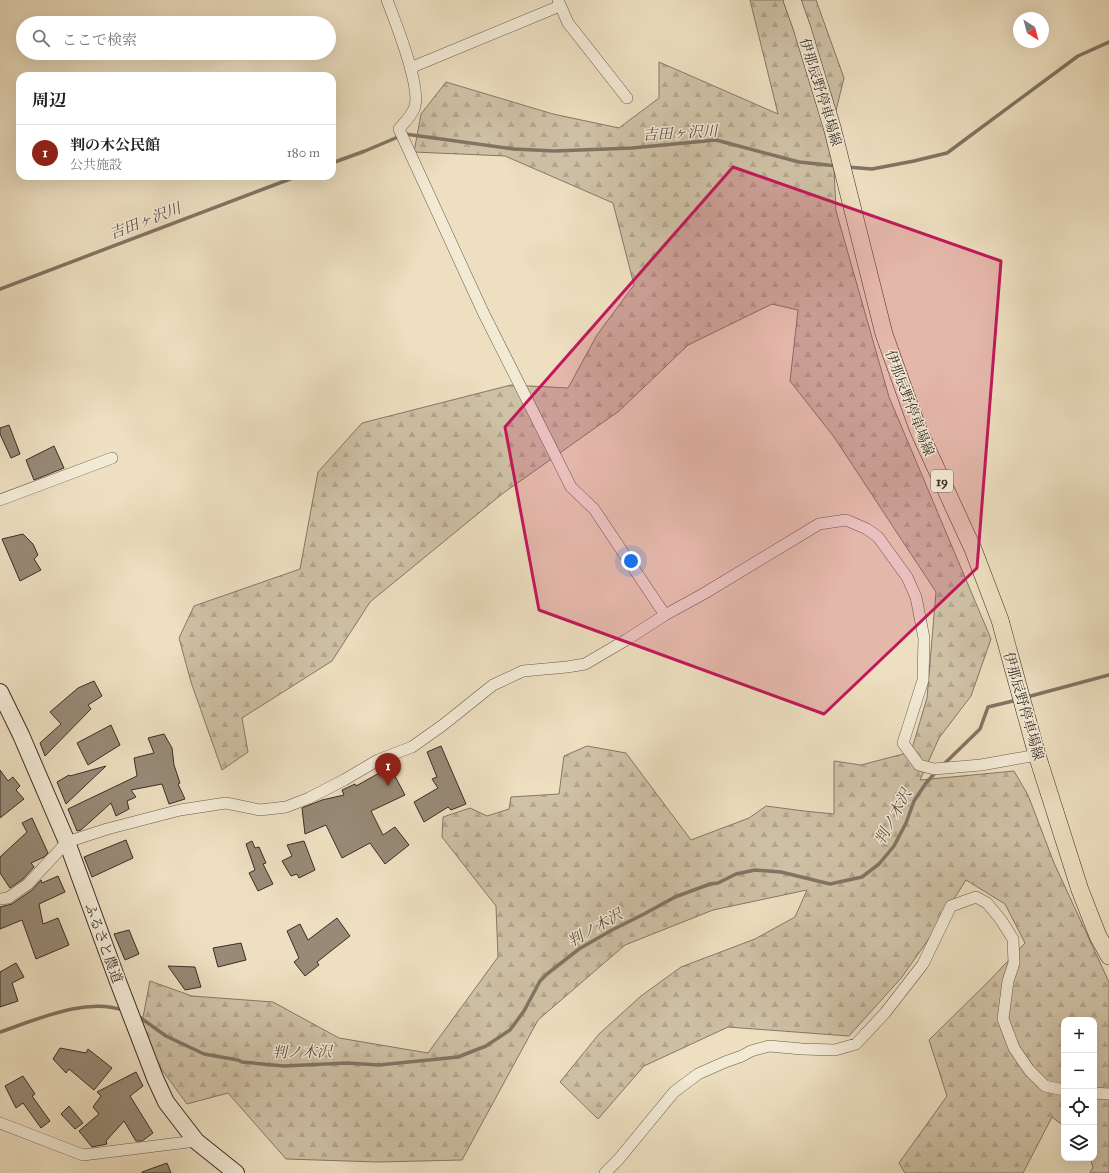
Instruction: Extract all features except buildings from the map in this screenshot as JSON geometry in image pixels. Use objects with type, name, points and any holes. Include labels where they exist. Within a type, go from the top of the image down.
[{"type":"main road","name":"伊那辰野停車場線","points":[[792,0],[832,127],[884,334],[918,429],[973,549],[1000,620],[1037,755],[1080,890],[1098,936],[1109,956]]},
{"type":"street","points":[[387,0],[397,25],[416,90],[414,109],[399,129],[483,312],[570,487],[594,509],[664,615]]},
{"type":"street","points":[[410,68],[556,4],[568,23],[627,98]]},
{"type":"street","points":[[0,500],[112,458]]},
{"type":"street","points":[[0,899],[8,898],[28,884],[67,842],[107,829],[180,810],[226,803],[260,810],[286,807],[309,798],[378,760],[412,747],[443,726],[493,686],[523,671],[567,668],[585,664],[626,640],[664,615],[705,594],[819,524],[846,520],[867,529],[878,537],[907,577],[916,597],[924,638],[923,680],[903,743],[918,765],[934,769],[981,765],[1037,755]]},
{"type":"street","name":"ふるさと農道","points":[[0,692],[22,735],[67,842],[117,979],[155,1078],[166,1102],[196,1141],[236,1173]]},
{"type":"street","points":[[605,1173],[618,1160],[674,1092],[698,1074],[751,1051],[769,1046],[835,1050],[856,1044],[885,1014],[922,964],[951,906],[976,897],[987,903],[1002,920],[1012,939],[1014,963],[1008,981],[1003,1020],[1014,1048],[1029,1070],[1045,1086],[1061,1089]]},
{"type":"street","points":[[1097,1092],[1109,1094]]},
{"type":"street","points":[[0,1123],[83,1155],[196,1141]]},
{"type":"highlighted area","points":[[733,167],[1001,261],[977,568],[824,714],[539,610],[505,427]]},
{"type":"green space","points":[[750,0],[816,0],[844,78],[832,127],[836,211],[889,397],[991,639],[971,696],[939,738],[920,780],[1014,771],[1028,795],[1054,863],[1109,982],[1109,1173],[1090,1173],[1093,1167],[1091,1161],[1097,1161],[1097,1017],[1061,1017],[1061,1124],[1052,1117],[1023,1173],[905,1173],[899,1163],[947,1096],[929,1040],[1025,943],[1005,904],[966,880],[928,940],[902,977],[849,1036],[728,1027],[644,1066],[598,1119],[560,1082],[599,1034],[641,996],[681,967],[755,939],[795,917],[807,890],[713,910],[625,945],[538,1020],[462,1160],[378,1162],[286,1159],[228,1093],[187,1104],[139,1038],[150,981],[192,996],[273,1002],[339,1038],[428,1053],[498,957],[496,906],[442,837],[443,817],[470,808],[487,816],[509,809],[511,797],[559,794],[564,756],[587,746],[626,753],[691,840],[749,818],[766,806],[834,814],[834,761],[861,765],[911,752],[927,698],[936,592],[834,437],[790,381],[798,310],[772,304],[688,345],[619,411],[502,494],[370,602],[332,661],[242,718],[248,752],[222,770],[191,682],[179,638],[194,606],[300,569],[318,472],[362,423],[511,385],[568,388],[597,335],[634,285],[613,203],[505,156],[414,152],[421,114],[446,82],[553,114],[619,128],[659,98],[659,62],[778,114]]},
{"type":"waterway","name":"吉田ヶ沢川","points":[[847,167],[872,169],[947,153],[1078,56],[1109,42]]},
{"type":"waterway","name":"吉田ヶ沢川","points":[[336,162],[405,134],[514,149],[555,151],[632,148],[716,140],[799,162],[837,166]]},
{"type":"waterway","name":"吉田ヶ沢川","points":[[0,289],[287,180]]},
{"type":"waterway","name":"判ノ木沢","points":[[1027,697],[1109,675]]},
{"type":"waterway","name":"判ノ木沢","points":[[942,766],[980,729],[988,707],[1017,700]]},
{"type":"waterway","name":"判ノ木沢","points":[[138,1016],[166,1036],[204,1054],[242,1062],[284,1066],[347,1063],[379,1065],[458,1057],[486,1046],[510,1030],[524,1011],[540,981],[579,949],[675,897],[710,884],[718,883],[736,874],[755,870],[781,872],[830,884],[862,877],[879,864],[894,846],[906,823],[914,801],[926,783],[936,772]]},
{"type":"waterway","name":"判ノ木沢","points":[[0,1032],[45,1016],[78,1008],[94,1006],[110,1007],[125,1011]]},
{"type":"place","name":"判の木公民館","points":[[388,786]]}]
